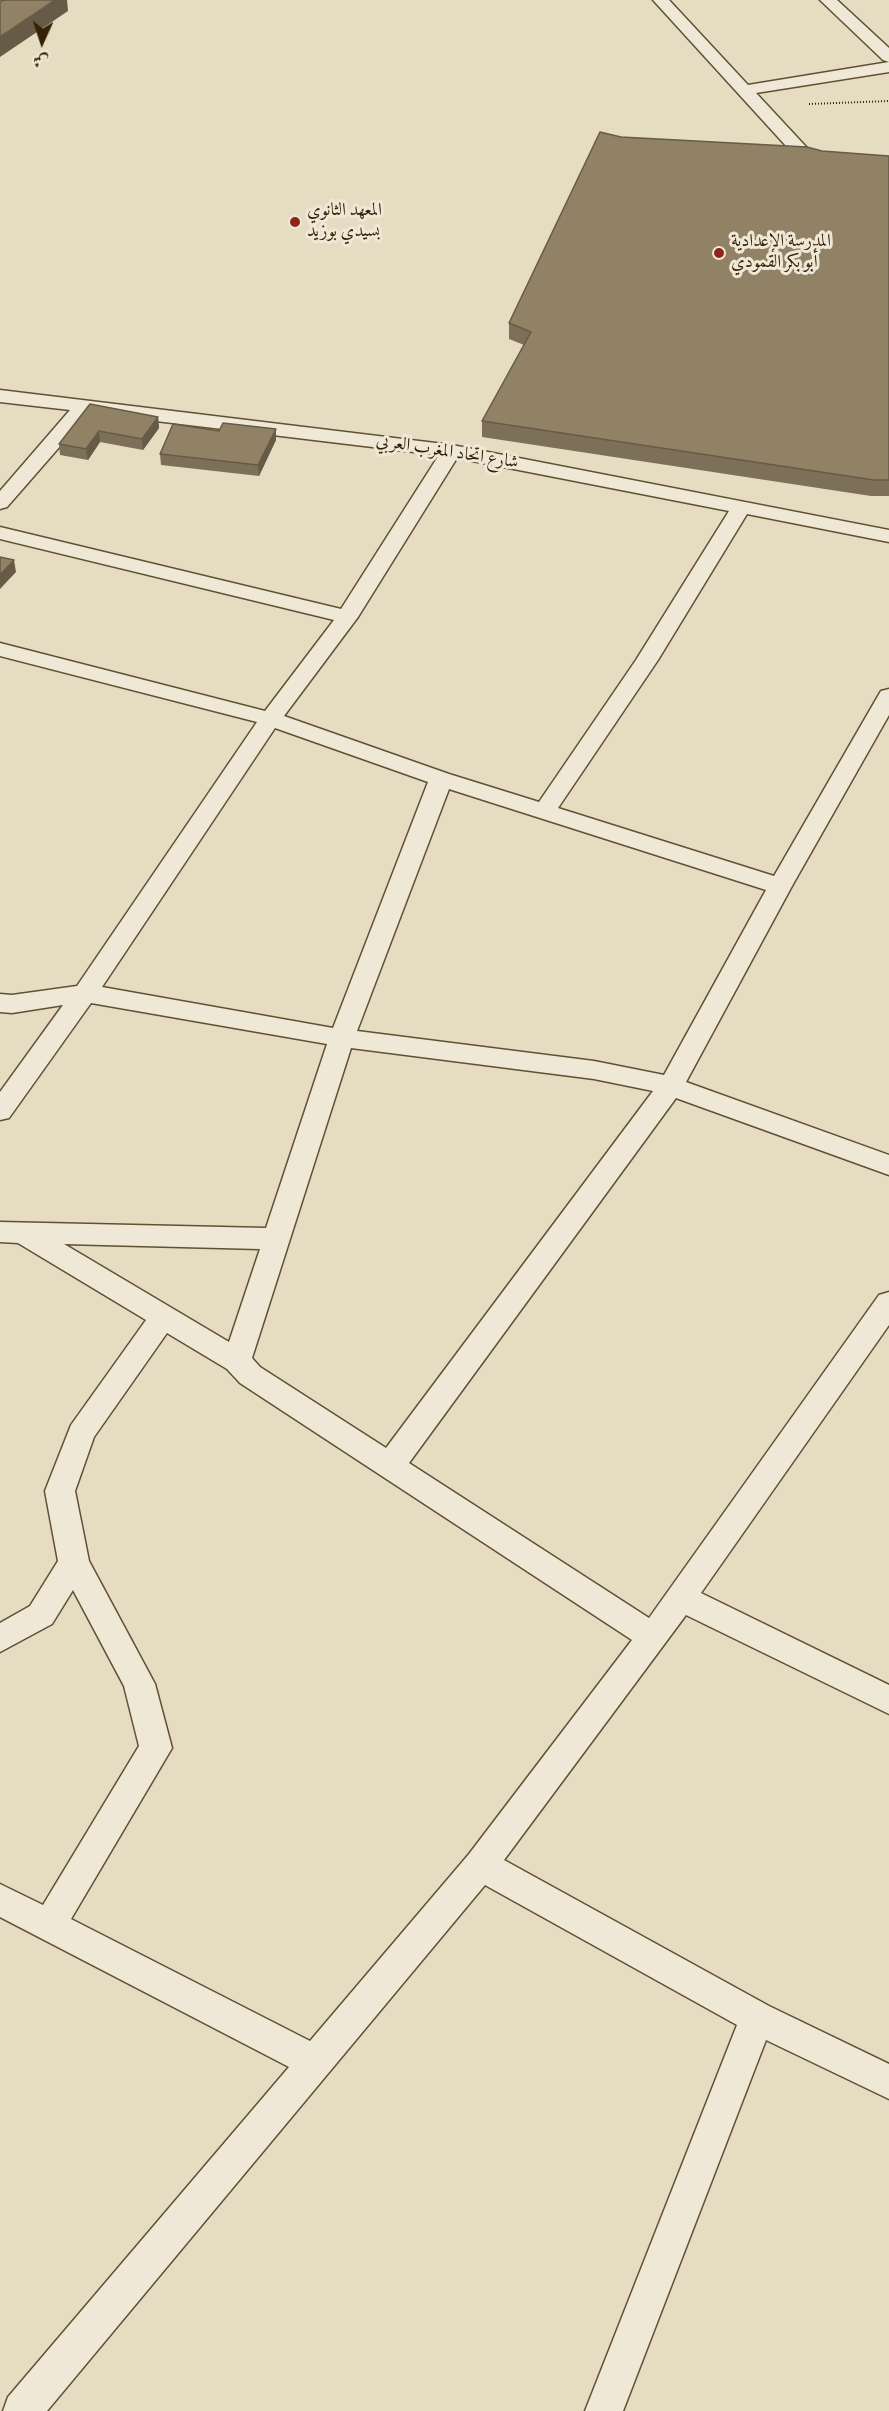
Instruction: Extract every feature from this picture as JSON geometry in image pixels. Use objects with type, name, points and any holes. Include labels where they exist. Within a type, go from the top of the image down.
[{"type":"street","points":[[661,0],[803,154],[820,159],[889,164]]},
{"type":"street","points":[[828,0],[889,57]]},
{"type":"street","points":[[746,90],[889,67]]},
{"type":"street","name":"شارع اتحاد المغرب العربي","points":[[0,396],[452,451],[889,536]]},
{"type":"street","points":[[0,503],[84,406]]},
{"type":"street","points":[[0,1111],[85,993],[270,719],[348,617],[452,451]]},
{"type":"street","points":[[544,812],[647,660],[742,506]]},
{"type":"street","points":[[0,533],[348,617]]},
{"type":"street","points":[[3,654],[270,719],[441,779],[780,885]]},
{"type":"street","points":[[390,1466],[671,1086],[780,885],[889,696]]},
{"type":"street","points":[[237,1361],[342,1038],[441,779]]},
{"type":"street","points":[[0,1003],[12,1004],[85,993],[342,1038],[594,1070],[671,1086],[889,1165]]},
{"type":"street","points":[[11,1232],[276,1239]]},
{"type":"street","points":[[11,1232],[237,1361],[249,1375],[653,1637]]},
{"type":"street","points":[[22,2411],[481,1865],[653,1637],[889,1303]]},
{"type":"street","points":[[49,1925],[156,1748],[139,1684],[74,1562],[60,1491],[81,1433],[163,1317]]},
{"type":"street","points":[[0,1639],[41,1615],[74,1562]]},
{"type":"street","points":[[681,1598],[889,1700]]},
{"type":"street","points":[[481,1865],[757,2018],[889,2082]]},
{"type":"street","points":[[0,1900],[315,2062]]},
{"type":"street","points":[[604,2411],[757,2018]]},
{"type":"path","points":[[765,111],[819,103],[889,101]]},
{"type":"building","points":[[55,0],[0,37],[0,1]]},
{"type":"building","name":"المدرسة الإعدادية أبو بكر القمودي","points":[[600,132],[621,137],[807,147],[822,151],[889,156],[889,480],[874,480],[482,421],[531,332],[509,323]]},
{"type":"building","points":[[90,404],[158,417],[142,439],[99,431],[86,449],[59,444]]},
{"type":"building","points":[[223,423],[276,429],[258,465],[160,454],[173,424],[219,431]]},
{"type":"building","points":[[0,557],[14,560],[0,575]]},
{"type":"place","name":"المعهد الثانوي بسيدي بوزيد","points":[[295,222]]},
{"type":"place","name":"المدرسة الإعدادية أبو بكر القمودي","points":[[719,253]]}]
